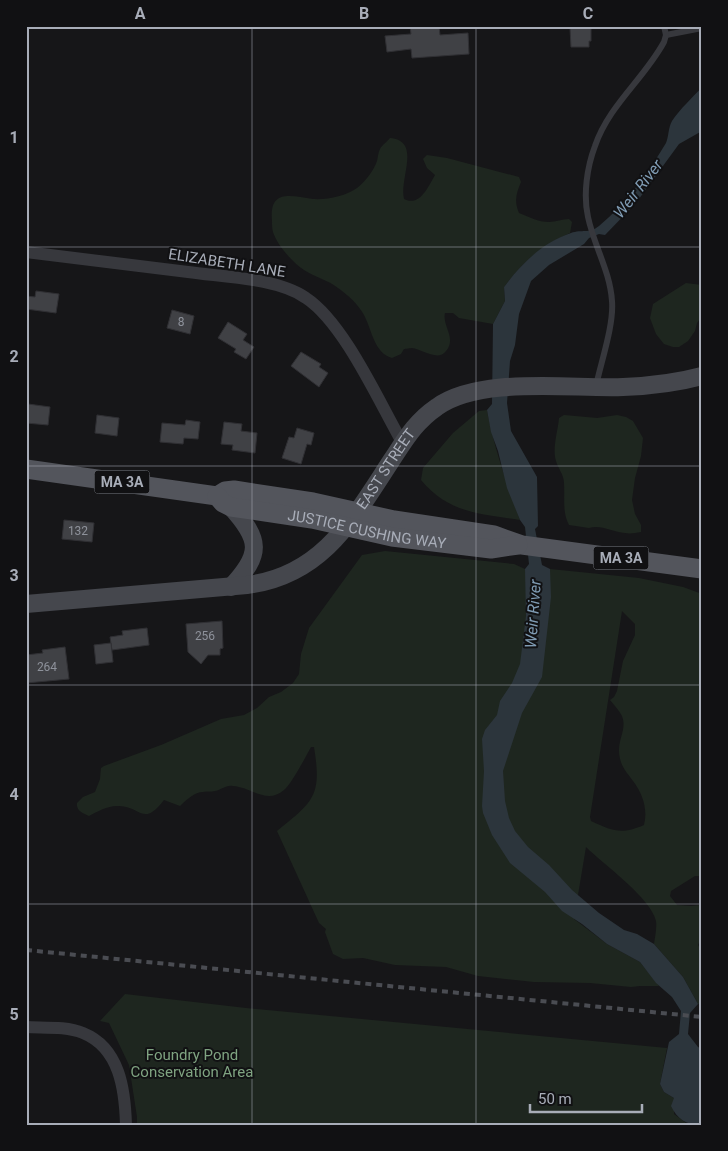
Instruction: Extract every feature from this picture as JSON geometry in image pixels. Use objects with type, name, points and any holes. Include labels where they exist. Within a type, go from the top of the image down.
[{"type":"main road","name":"EAST STREET","points":[[26,604],[231,587],[270,582],[297,571],[328,548],[346,527],[402,442],[422,418],[438,406],[467,392],[501,387],[654,386],[702,376]]},
{"type":"main road","name":"JUSTICE CUSHING WAY","points":[[26,469],[224,502],[392,537],[491,549],[522,545]]},
{"type":"main road","name":"JUSTICE CUSHING WAY","points":[[224,502],[225,491],[234,490],[313,502],[394,520],[494,535],[522,545],[702,569]]},
{"type":"main road","points":[[224,502],[249,530],[254,543],[253,557],[249,566],[231,587]]},
{"type":"street","name":"ELIZABETH LANE","points":[[26,252],[247,280],[294,290],[319,309],[340,335],[358,362],[402,442]]},
{"type":"street","points":[[26,1027],[57,1028],[82,1032],[107,1050],[121,1078],[124,1091],[126,1125]]},
{"type":"lane","points":[[596,387],[612,309],[610,284],[588,218],[589,168],[602,129],[614,109],[659,51],[666,35],[664,26]]},
{"type":"lane","points":[[666,35],[702,28]]},
{"type":"green space","points":[[390,138],[400,141],[405,146],[407,153],[403,190],[404,199],[410,201],[419,198],[435,175],[427,168],[423,159],[427,155],[447,158],[519,177],[521,182],[516,201],[519,213],[541,221],[552,222],[569,219],[572,222],[570,233],[534,255],[504,287],[505,301],[493,324],[459,318],[453,313],[445,313],[445,323],[450,341],[446,351],[439,355],[412,348],[404,349],[401,354],[392,358],[386,355],[377,346],[364,315],[356,303],[334,285],[295,263],[282,248],[273,231],[272,210],[274,203],[278,199],[290,196],[324,199],[353,191],[369,176],[376,164],[380,149]]},
{"type":"green space","points":[[686,283],[702,285],[702,316],[688,341],[679,347],[673,347],[664,344],[656,334],[650,318],[653,304]]},
{"type":"green space","points":[[487,410],[497,452],[520,520],[479,513],[454,506],[431,491],[421,480],[423,468],[453,433],[479,411]]},
{"type":"green space","points":[[564,415],[597,418],[617,415],[633,421],[643,438],[632,500],[635,514],[641,525],[641,532],[627,533],[602,528],[569,525],[565,510],[564,480],[555,456],[559,418]]},
{"type":"green space","points":[[385,551],[514,564],[525,569],[525,573],[550,576],[550,569],[639,578],[683,587],[702,594],[702,876],[695,876],[671,891],[670,896],[677,905],[702,905],[702,936],[698,945],[702,951],[702,1004],[698,1004],[683,977],[654,944],[656,921],[645,902],[626,882],[586,847],[574,919],[607,944],[640,962],[659,986],[631,987],[590,983],[534,982],[478,976],[446,967],[395,965],[363,958],[343,959],[333,954],[325,932],[326,929],[319,923],[277,831],[300,812],[307,804],[316,787],[314,747],[311,747],[287,787],[278,794],[271,796],[230,786],[197,793],[180,806],[164,800],[157,808],[147,814],[119,806],[107,807],[89,816],[79,810],[77,803],[83,797],[95,792],[100,779],[101,768],[104,766],[161,745],[221,719],[244,715],[293,683],[299,674],[301,654],[309,628],[362,555]],"holes":[[[622,611],[635,624],[635,635],[623,661],[617,691],[610,700],[622,716],[623,727],[619,755],[623,767],[637,786],[642,797],[645,819],[644,825],[623,831],[605,827],[591,821],[590,817]]]},
{"type":"green space","name":"Foundry Pond Conservation Area","points":[[125,994],[246,1008],[667,1048],[660,1084],[664,1092],[674,1098],[674,1114],[689,1125],[137,1125],[129,1065],[109,1023],[100,1021]]},
{"type":"water","name":"Weir River","points":[[702,87],[702,131],[679,144],[636,203],[605,235],[599,234],[589,238],[584,244],[549,265],[531,281],[519,314],[515,345],[510,361],[507,403],[511,431],[537,477],[538,526],[535,529],[542,565],[550,569],[551,597],[542,677],[522,713],[503,771],[505,801],[509,818],[515,831],[528,847],[549,865],[572,890],[599,913],[624,930],[637,934],[654,944],[683,977],[698,1004],[690,1013],[688,1034],[698,1047],[702,1049],[702,1082],[700,1083],[702,1086],[702,1123],[700,1125],[691,1124],[679,1118],[671,1106],[674,1098],[664,1092],[660,1084],[669,1042],[679,1034],[681,1011],[672,997],[656,983],[640,962],[607,944],[562,911],[545,892],[510,863],[492,835],[483,813],[484,771],[482,739],[485,730],[497,715],[500,701],[512,683],[520,664],[526,616],[525,569],[529,564],[525,527],[520,520],[507,488],[498,451],[491,432],[487,410],[492,404],[493,324],[505,301],[504,287],[525,262],[542,248],[571,233],[589,231],[599,226],[618,208],[636,188],[666,143],[672,121]]},
{"type":"building","points":[[410,26],[439,26],[440,35],[468,33],[469,54],[412,58],[411,49],[387,52],[385,36],[411,34]]},
{"type":"building","points":[[576,26],[591,26],[589,47],[571,47],[570,28],[576,28]]},
{"type":"building","points":[[36,291],[59,294],[56,313],[26,309],[26,296],[35,297]]},
{"type":"building","points":[[172,310],[194,316],[190,334],[167,328]]},
{"type":"building","points":[[228,322],[247,334],[243,340],[254,347],[246,359],[234,352],[236,349],[218,338]]},
{"type":"building","points":[[301,352],[321,364],[319,367],[328,373],[319,387],[291,366]]},
{"type":"building","points":[[28,404],[50,407],[48,425],[26,423]]},
{"type":"building","points":[[97,415],[119,418],[117,436],[95,433]]},
{"type":"building","points":[[186,420],[200,422],[198,439],[184,438],[183,444],[160,442],[162,423],[185,425]]},
{"type":"building","points":[[224,422],[242,424],[241,431],[257,433],[255,453],[232,450],[233,445],[221,444]]},
{"type":"building","points":[[297,428],[314,433],[311,445],[307,444],[301,464],[282,458],[289,437],[294,438]]},
{"type":"building","points":[[64,520],[94,523],[92,542],[62,539]]},
{"type":"building","points":[[222,621],[223,648],[220,649],[220,655],[208,655],[201,664],[188,652],[186,624]]},
{"type":"building","points":[[147,628],[149,645],[112,650],[110,637],[123,635],[122,631]]},
{"type":"building","points":[[111,643],[113,662],[96,664],[94,645]]},
{"type":"building","points":[[65,647],[69,679],[26,683],[26,655],[43,653],[42,650]]},
{"type":"railway","points":[[26,950],[702,1017]]}]
